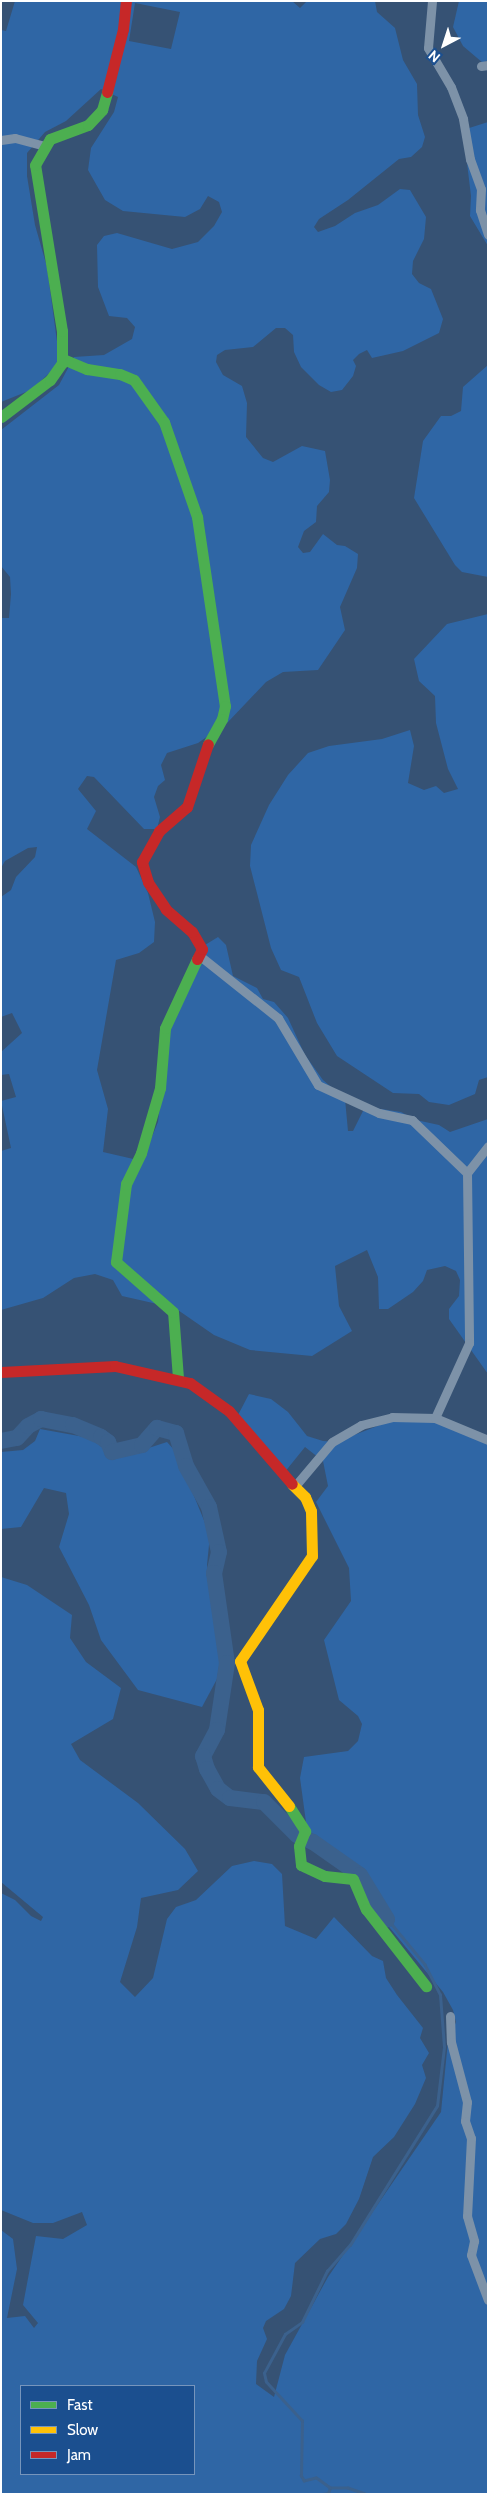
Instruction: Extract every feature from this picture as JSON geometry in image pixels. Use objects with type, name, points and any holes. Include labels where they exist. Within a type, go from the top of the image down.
[{"type":"street","points":[[1,417],[50,380],[63,359],[62,331],[35,172],[37,157],[44,146],[55,136],[88,125],[102,110],[123,29],[126,1]]},
{"type":"street","points":[[432,1],[428,48],[451,87],[463,120],[470,159],[481,189],[480,210],[488,235]]},
{"type":"street","points":[[1,140],[15,138],[44,146]]},
{"type":"street","points":[[63,359],[87,369],[129,377],[142,388],[164,422],[197,517],[225,706],[222,719],[203,753],[200,774],[187,807],[159,831],[142,862],[146,876],[166,908],[202,944],[200,956],[178,996],[165,1028],[161,1050],[160,1088],[141,1153],[126,1184],[116,1262],[173,1312],[178,1378]]},
{"type":"street","points":[[200,956],[278,1018],[318,1085],[379,1114],[412,1120],[467,1173]]},
{"type":"street","points":[[435,1418],[469,1344],[467,1173],[488,1146]]},
{"type":"street","points":[[1,1372],[115,1366],[178,1378],[200,1388],[229,1411],[249,1431],[267,1458],[309,1503],[312,1556],[250,1642],[240,1661],[258,1710],[258,1767],[263,1777],[275,1785],[305,1830],[300,1846],[301,1865],[325,1876],[352,1879],[366,1909],[426,1986]]},
{"type":"street","points":[[295,1486],[332,1442],[362,1425],[392,1417],[435,1418],[488,1440]]},
{"type":"street","points":[[450,2016],[451,2042],[467,2102],[465,2121],[471,2138],[467,2216],[474,2241],[471,2255],[488,2300]]},
{"type":"shaded area","points":[[15,1],[292,1],[300,8],[307,1],[375,1],[377,12],[395,28],[403,60],[417,84],[418,115],[425,137],[422,147],[411,157],[399,159],[348,200],[319,219],[314,227],[318,232],[335,226],[355,213],[378,205],[400,189],[410,190],[426,217],[424,239],[413,261],[412,274],[419,283],[431,289],[443,319],[439,333],[403,351],[372,358],[367,350],[359,354],[353,360],[356,366],[353,376],[342,390],[331,392],[319,385],[301,367],[294,352],[293,335],[285,328],[276,328],[253,347],[225,350],[217,355],[216,362],[223,375],[242,386],[247,403],[246,437],[263,458],[273,462],[302,446],[325,451],[330,480],[329,492],[317,506],[316,522],[304,531],[298,547],[303,553],[310,552],[323,534],[337,545],[345,546],[358,554],[357,568],[340,607],[345,630],[318,670],[283,672],[266,682],[228,722],[198,743],[167,753],[161,765],[165,780],[158,786],[154,797],[160,817],[157,829],[144,829],[94,777],[87,776],[78,789],[96,811],[87,829],[136,867],[148,893],[155,922],[154,942],[139,953],[116,960],[97,1070],[108,1109],[103,1152],[142,1161],[158,1122],[168,1035],[205,945],[218,937],[226,945],[233,976],[257,988],[263,999],[274,1002],[288,1018],[305,1055],[323,1080],[345,1099],[348,1131],[353,1131],[363,1111],[374,1108],[401,1112],[416,1120],[439,1125],[450,1132],[488,1119],[488,1374],[449,1319],[449,1309],[459,1296],[460,1280],[456,1271],[445,1266],[427,1270],[423,1281],[413,1292],[388,1309],[379,1309],[378,1277],[367,1250],[335,1266],[339,1306],[352,1331],[312,1356],[250,1350],[214,1335],[175,1308],[122,1296],[113,1280],[95,1274],[74,1278],[43,1298],[1,1310],[1,1151],[11,1148],[1,1101],[16,1097],[9,1074],[1,1075],[1,1052],[22,1033],[12,1013],[1,1017],[1,897],[11,890],[16,877],[35,857],[37,847],[28,848],[5,861],[1,868],[1,618],[9,618],[11,594],[10,577],[1,566],[1,430],[59,385],[74,357],[104,355],[132,339],[135,327],[127,318],[109,316],[98,287],[97,245],[104,236],[117,233],[172,249],[198,242],[214,226],[222,212],[219,202],[208,196],[200,209],[185,217],[123,211],[105,200],[88,170],[91,148],[114,112],[118,97],[101,89],[66,121],[45,132],[27,153],[27,176],[35,225],[47,267],[58,349],[57,366],[31,390],[1,402],[1,30],[6,31]],"holes":[[[135,3],[180,12],[171,49],[129,41]]]},
{"type":"shaded area","points":[[459,1],[488,1],[488,60],[483,63],[463,46],[453,27]]},
{"type":"shaded area","points":[[488,122],[488,246],[470,216],[471,196],[463,130]]},
{"type":"shaded area","points":[[488,365],[488,577],[462,572],[455,565],[414,498],[423,441],[441,416],[451,416],[461,411],[463,387]]},
{"type":"shaded area","points":[[488,614],[488,1077],[479,1080],[475,1094],[449,1105],[429,1102],[419,1094],[393,1093],[337,1056],[317,1023],[299,977],[281,970],[271,948],[250,866],[251,845],[269,805],[288,775],[308,753],[329,746],[382,739],[410,730],[414,746],[408,783],[424,790],[436,786],[444,793],[458,789],[448,769],[436,723],[435,696],[419,681],[414,659],[447,624]]},
{"type":"shaded area","points":[[249,1394],[271,1399],[288,1412],[307,1436],[323,1441],[336,1442],[393,1420],[444,1423],[488,1437],[488,2494],[1,2494],[1,2230],[13,2239],[17,2269],[7,2318],[25,2316],[34,2328],[38,2323],[23,2305],[36,2236],[63,2239],[87,2225],[82,2212],[53,2223],[33,2223],[1,2210],[1,1893],[15,1900],[31,1916],[41,1921],[43,1917],[1,1882],[1,1577],[27,1585],[72,1615],[70,1638],[86,1662],[121,1688],[113,1719],[71,1744],[80,1760],[138,1803],[185,1849],[198,1871],[178,1890],[141,1898],[137,1927],[120,1982],[135,1997],[153,1978],[167,1919],[176,1907],[196,1900],[232,1866],[254,1861],[272,1864],[282,1874],[285,1926],[316,1939],[334,1917],[372,1956],[383,1961],[386,1978],[423,2028],[420,2038],[429,2053],[422,2065],[426,2078],[415,2104],[394,2137],[373,2157],[359,2199],[346,2224],[336,2234],[320,2239],[295,2263],[291,2296],[284,2309],[266,2321],[263,2328],[267,2339],[257,2361],[256,2384],[274,2397],[285,2355],[328,2277],[441,2112],[448,2041],[456,2022],[453,2010],[443,1992],[385,1922],[366,1879],[308,1837],[300,1778],[304,1757],[348,1751],[358,1741],[362,1724],[358,1716],[339,1700],[324,1640],[351,1601],[349,1568],[316,1502],[328,1486],[323,1461],[305,1447],[284,1473],[238,1415]]},
{"type":"shaded area","points":[[40,1429],[90,1438],[103,1448],[121,1457],[167,1442],[176,1452],[210,1535],[207,1565],[221,1654],[217,1679],[202,1707],[138,1690],[101,1640],[89,1605],[59,1547],[69,1514],[66,1493],[44,1488],[21,1527],[1,1529],[1,1452],[23,1450],[35,1441]]},
{"type":"waterway","points":[[1,1441],[17,1438],[28,1426],[41,1419],[73,1425],[101,1437],[108,1442],[112,1452],[142,1445],[157,1428],[176,1433],[186,1466],[209,1507],[219,1552],[214,1573],[227,1663],[217,1730],[203,1756],[207,1769],[218,1789],[230,1798],[264,1802],[297,1835],[313,1842],[360,1875],[387,1919]]},
{"type":"waterway","points":[[365,2494],[348,2488],[330,2488],[316,2478],[304,2481],[301,2476],[302,2421],[266,2382],[264,2373],[285,2334],[302,2322],[327,2271],[350,2245],[437,2106],[444,2047],[440,1995],[425,1965],[387,1919]]},
{"type":"waterway","points":[[322,2494],[328,2493],[330,2488]]},
{"type":"traffic: fast","points":[[1,417],[50,380],[62,363],[62,331],[35,165],[50,139],[88,125],[102,110],[107,92]]},
{"type":"traffic: fast","points":[[63,359],[87,369],[120,374],[134,380],[164,422],[197,517],[225,706],[222,719],[208,744]]},
{"type":"traffic: fast","points":[[178,1378],[173,1312],[116,1262],[126,1184],[141,1153],[160,1088],[165,1028],[197,959]]},
{"type":"traffic: fast","points":[[289,1806],[305,1831],[299,1846],[301,1865],[325,1876],[353,1879],[366,1909],[426,1986]]},
{"type":"traffic: slow","points":[[289,1806],[258,1767],[258,1710],[240,1661],[312,1556],[311,1511],[305,1497],[292,1484]]},
{"type":"traffic: jam","points":[[107,92],[123,29],[126,1]]},
{"type":"traffic: jam","points":[[197,959],[202,949],[192,932],[166,909],[148,882],[142,862],[159,831],[187,807],[208,744]]},
{"type":"traffic: jam","points":[[1,1372],[115,1366],[190,1383],[229,1411],[292,1484]]}]
